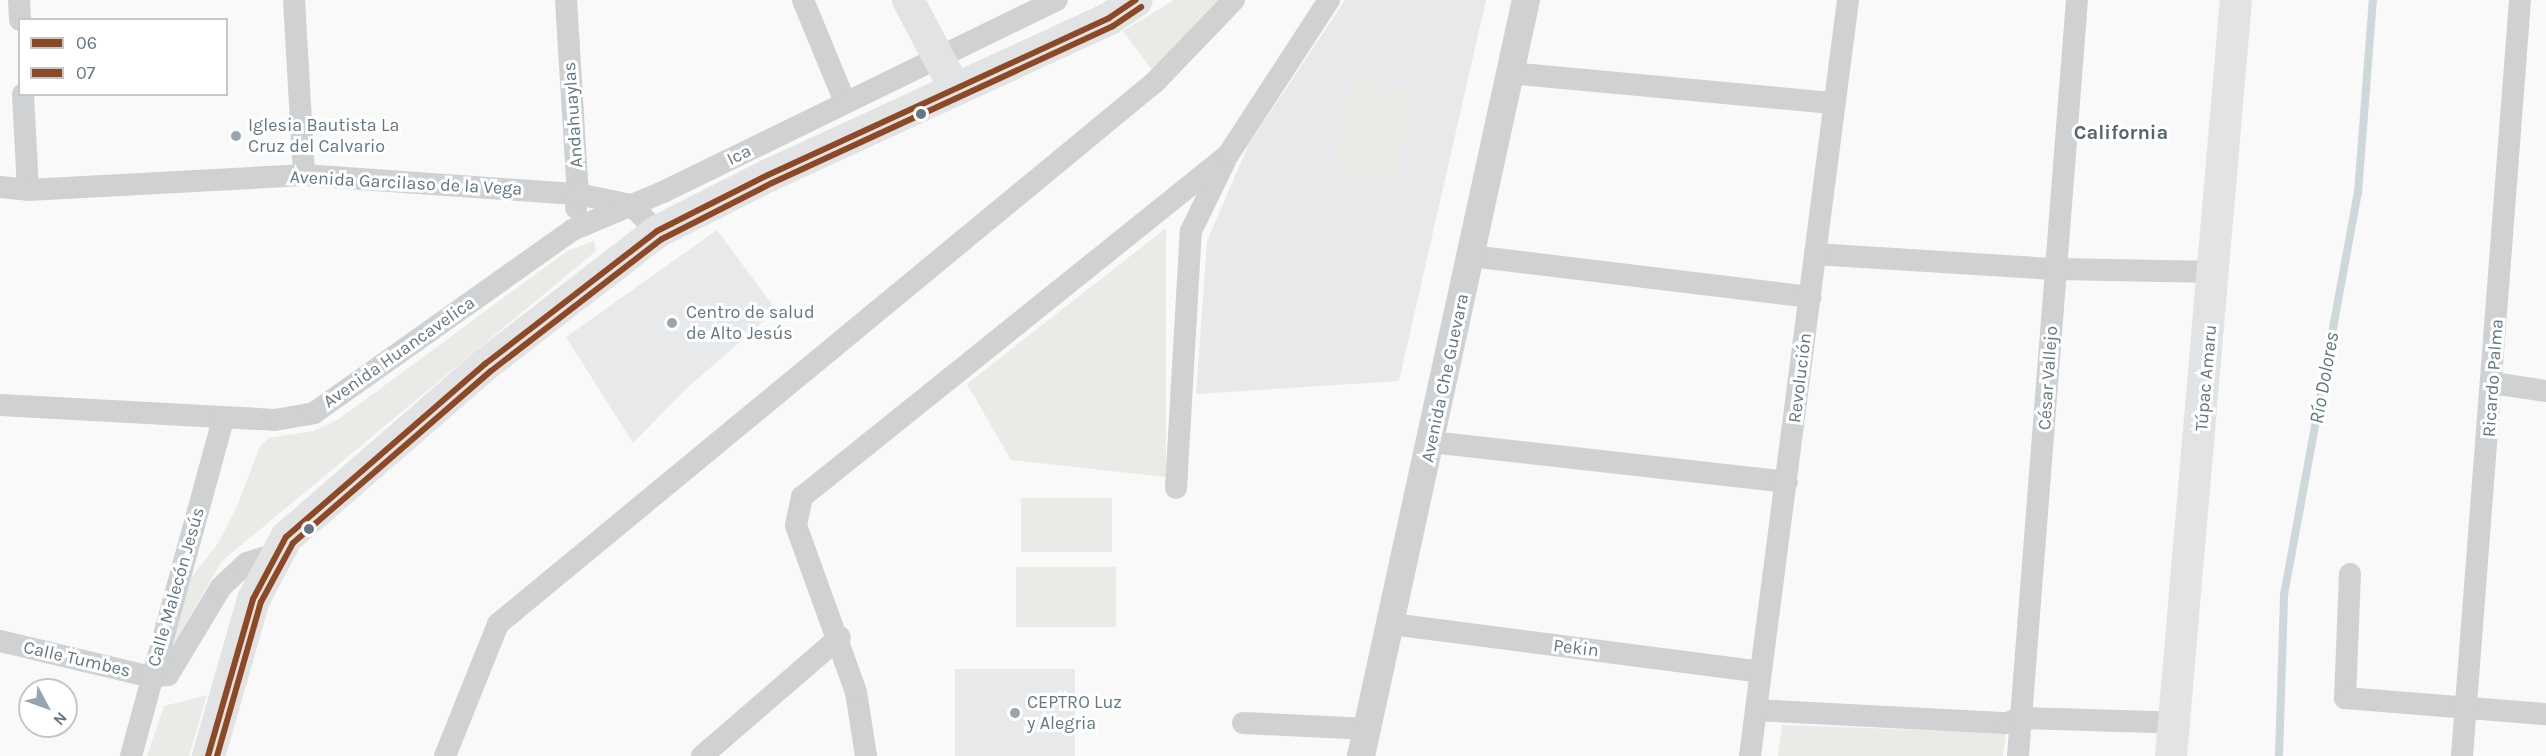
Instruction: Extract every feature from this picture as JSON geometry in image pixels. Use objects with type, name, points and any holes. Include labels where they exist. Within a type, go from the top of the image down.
[{"type":"main road","points":[[908,0],[941,58],[954,87]]},
{"type":"main road","points":[[208,756],[253,600],[274,554],[316,507],[485,364],[657,231],[954,87],[1104,9],[1136,0]]},
{"type":"main road","name":"Túpac Amaru","points":[[2171,756],[2176,723],[2215,272],[2236,0]]},
{"type":"street","points":[[19,0],[20,18]]},
{"type":"street","points":[[294,0],[304,175]]},
{"type":"street","name":"Andahuaylas","points":[[566,0],[578,194],[572,230]]},
{"type":"street","points":[[803,0],[845,102]]},
{"type":"street","name":"Ica","points":[[631,205],[941,58],[1057,0]]},
{"type":"street","points":[[445,756],[498,624],[1155,82],[1234,0]]},
{"type":"street","points":[[1176,488],[1191,231],[1228,154],[1329,0]]},
{"type":"street","name":"Avenida Che Guevara","points":[[1361,756],[1392,624],[1526,0]]},
{"type":"street","name":"Revolución","points":[[1750,756],[1848,0]]},
{"type":"street","name":"César Vallejo","points":[[2018,756],[2077,0]]},
{"type":"street","name":"Ricardo Palma","points":[[2462,756],[2493,382],[2520,0]]},
{"type":"street","points":[[1509,73],[1835,103]]},
{"type":"street","points":[[23,96],[28,190]]},
{"type":"street","points":[[866,756],[856,692],[840,637],[796,525],[802,497],[1228,154]]},
{"type":"street","name":"Avenida Garcilaso de la Vega","points":[[0,187],[28,190],[304,175],[578,194],[631,205]]},
{"type":"street","points":[[631,205],[657,231]]},
{"type":"street","name":"Avenida Huancavelica","points":[[0,405],[223,419],[275,420],[314,413],[572,230],[631,205]]},
{"type":"street","points":[[1815,254],[2056,269],[2215,272]]},
{"type":"street","points":[[1471,256],[1811,297]]},
{"type":"street","points":[[2493,382],[2546,391]]},
{"type":"street","name":"Calle Malecón Jesús","points":[[131,756],[152,691],[152,676],[223,419]]},
{"type":"street","points":[[1431,442],[1787,482]]},
{"type":"street","name":"Calle Tumbes","points":[[0,641],[152,676],[168,675],[181,658],[222,587],[247,563],[274,554]]},
{"type":"street","points":[[2350,574],[2345,698],[2467,710],[2546,714]]},
{"type":"street","name":"Pekin","points":[[1392,624],[1760,672]]},
{"type":"street","points":[[702,756],[840,637]]},
{"type":"street","points":[[1756,710],[2007,723],[2021,718],[2176,723]]},
{"type":"street","points":[[1243,723],[1369,729]]},
{"type":"shaded area","points":[[1174,0],[1222,0],[1153,71],[1123,31]]},
{"type":"shaded area","points":[[1345,0],[1486,0],[1399,381],[1196,394],[1207,241],[1249,144]]},
{"type":"shaded area","points":[[1353,78],[1415,91],[1395,182],[1334,169]]},
{"type":"shaded area","points":[[1166,228],[1166,477],[1011,460],[967,384]]},
{"type":"shaded area","name":"Centro de salud de Alto Jesús","points":[[717,230],[776,310],[686,389],[633,443],[566,337]]},
{"type":"shaded area","points":[[594,241],[596,251],[222,561],[172,647],[192,576],[217,545],[236,509],[260,446],[269,438],[313,431],[339,419],[567,251]]},
{"type":"shaded area","points":[[1021,498],[1112,498],[1112,552],[1021,552]]},
{"type":"shaded area","points":[[1016,567],[1116,567],[1116,627],[1016,627]]},
{"type":"shaded area","name":"CEPTRO Luz y Alegria","points":[[955,669],[1075,669],[1075,756],[955,756]]},
{"type":"shaded area","points":[[207,695],[189,756],[147,756],[164,706]]},
{"type":"shaded area","points":[[1782,725],[2006,733],[2003,756],[1778,756]]},
{"type":"waterway","name":"Río Dolores","points":[[2279,756],[2284,595],[2358,193],[2373,0]]},
{"type":"transit line","name":"06","points":[[208,756],[253,599],[286,537],[485,364],[657,231],[768,175],[1109,18],[1136,0]]},
{"type":"transit line","name":"07","points":[[217,756],[261,602],[293,543],[491,371],[662,239],[772,183],[1113,26],[1141,7]]},
{"type":"place","name":"Iglesia Bautista La Cruz del Calvario","points":[[236,136]]},
{"type":"place","name":"Centro de salud de Alto Jesús","points":[[672,323]]},
{"type":"place","name":"CEPTRO Luz y Alegria","points":[[1015,713]]},
{"type":"district","name":"California","points":[[2121,132]]}]
